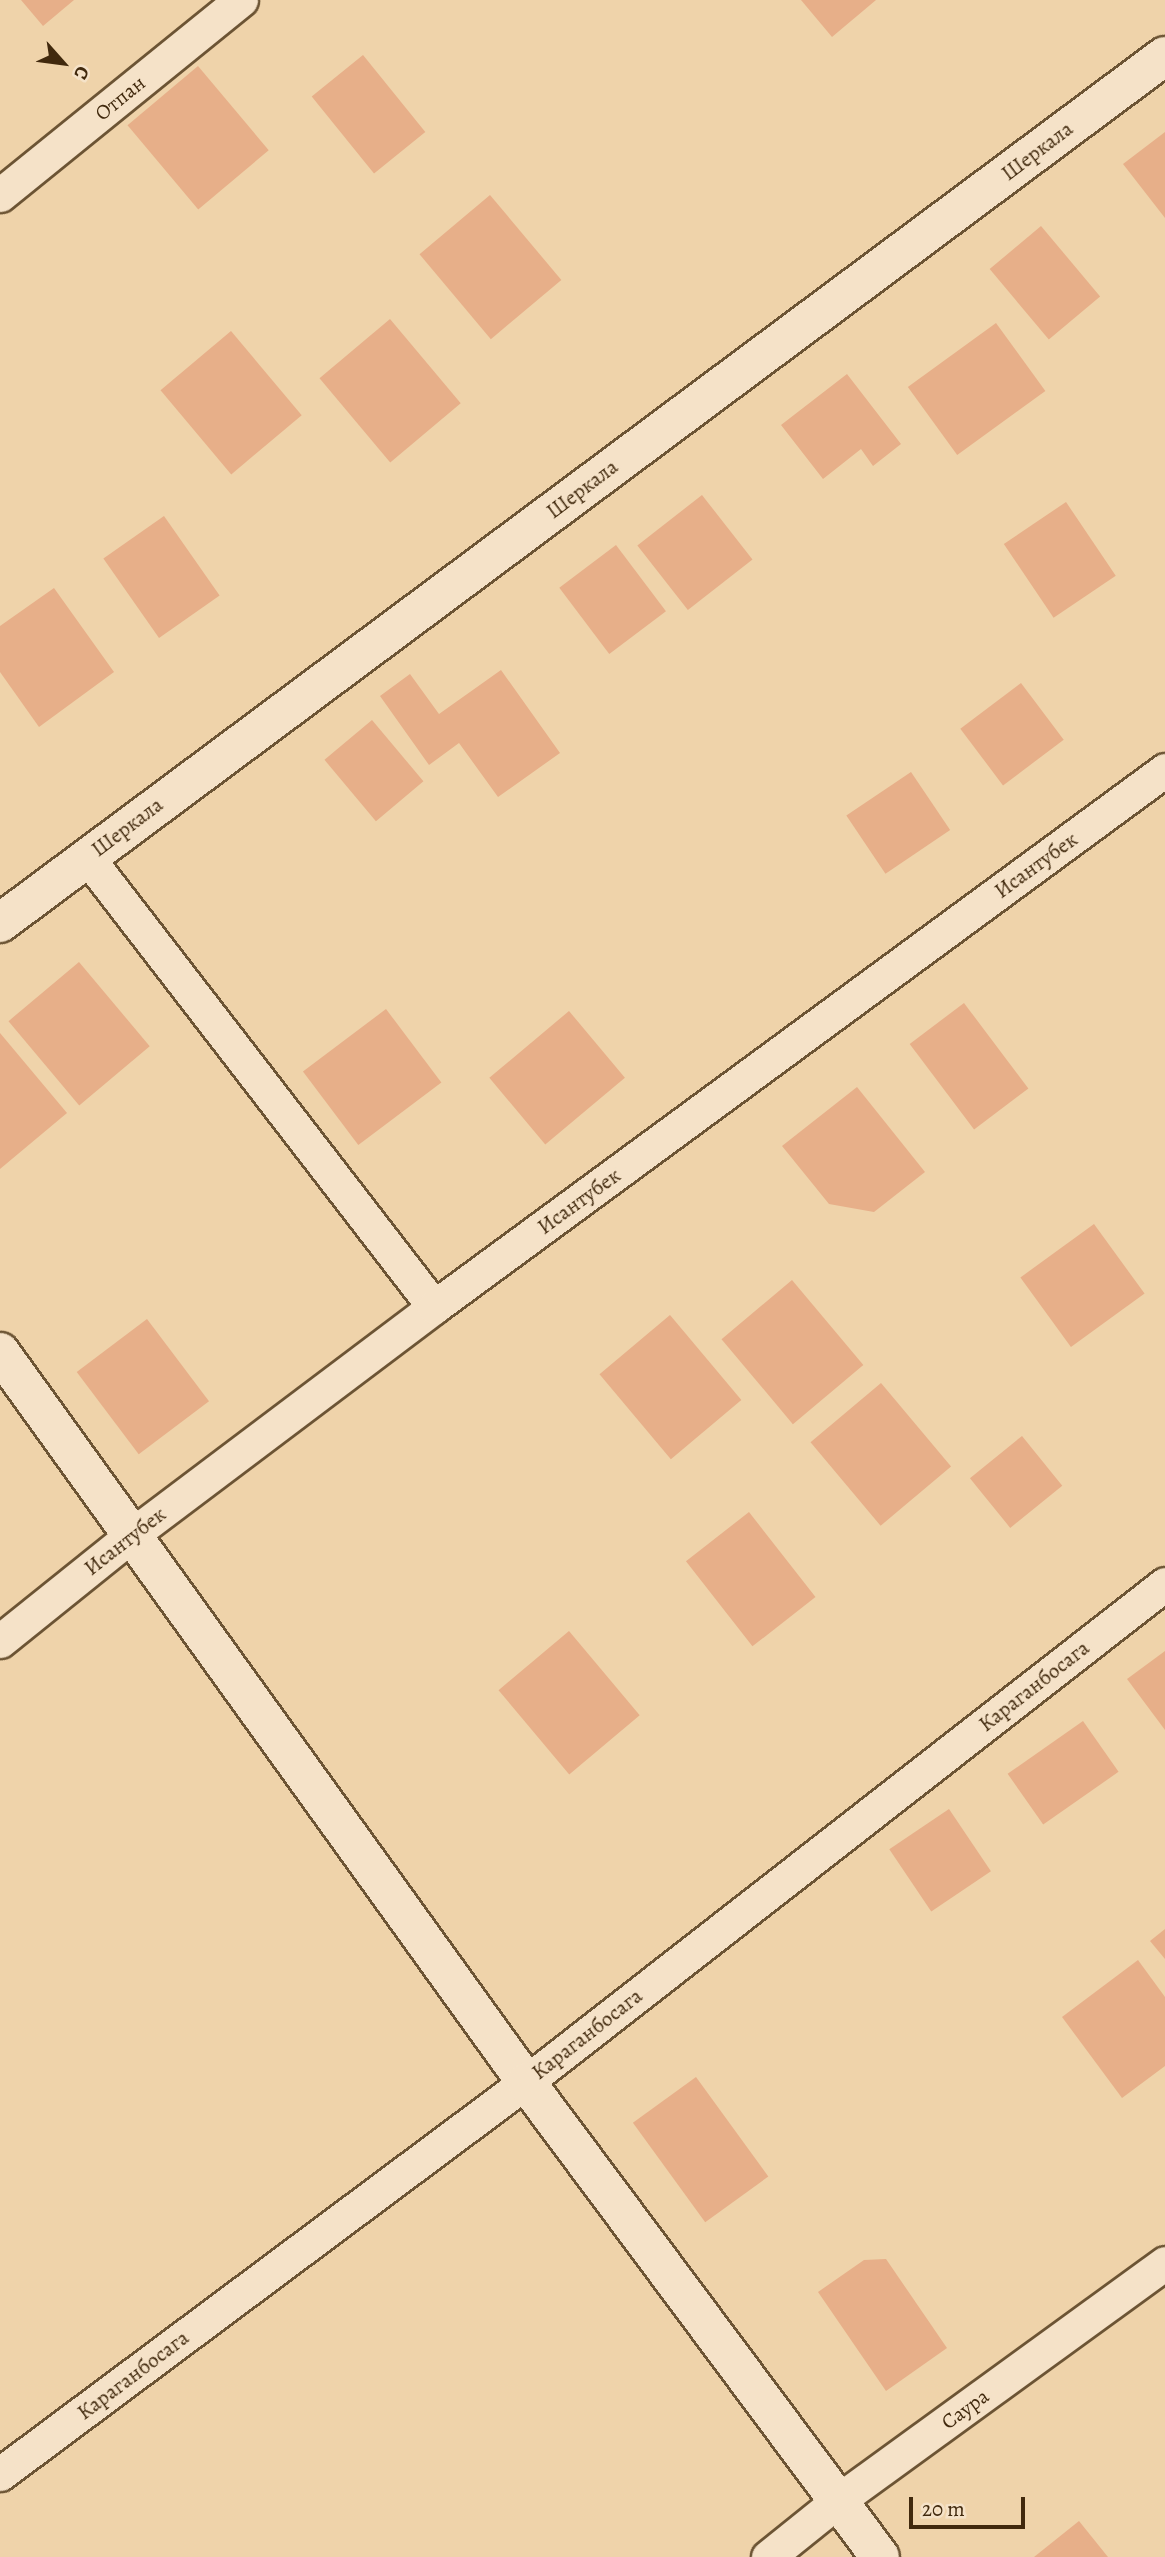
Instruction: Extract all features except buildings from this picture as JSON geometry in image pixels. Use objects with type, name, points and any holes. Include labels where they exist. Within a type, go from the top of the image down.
[{"type":"street","name":"Отпан","points":[[0,195],[241,0]]},
{"type":"street","name":"Шеркала","points":[[0,923],[1165,56]]},
{"type":"street","name":"Исантубек","points":[[0,1641],[133,1534],[434,1307],[1165,770]]},
{"type":"street","points":[[87,857],[434,1307]]},
{"type":"street","points":[[0,1352],[526,2082],[880,2557]]},
{"type":"street","name":"Караганбосага","points":[[0,2474],[526,2082],[1165,1584]]},
{"type":"street","name":"Саура","points":[[768,2557],[839,2500],[1165,2263]]}]
